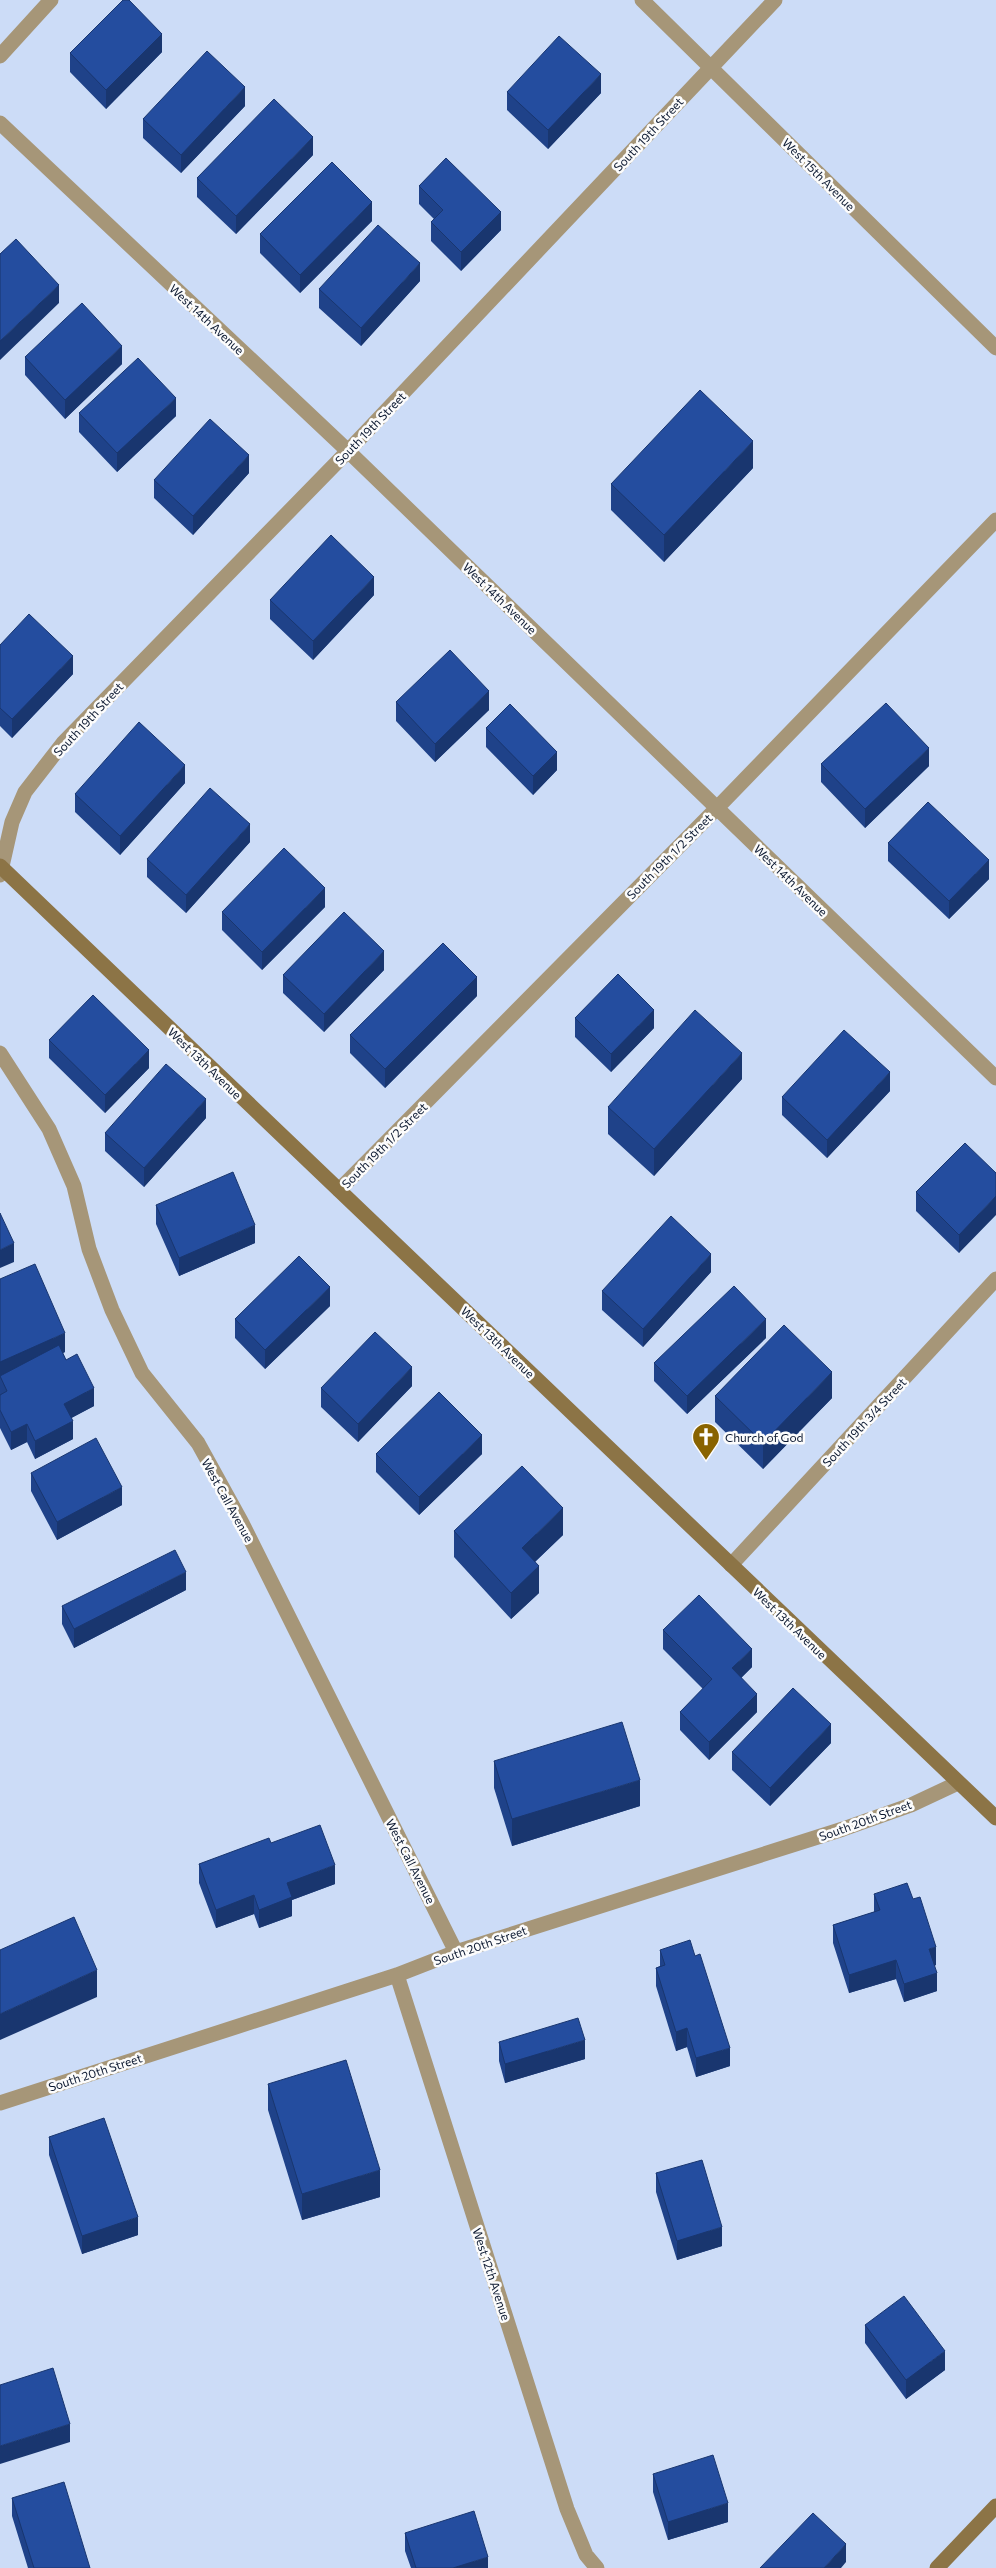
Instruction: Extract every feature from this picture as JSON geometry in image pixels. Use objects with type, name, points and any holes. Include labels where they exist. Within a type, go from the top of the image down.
[{"type":"street","points":[[0,56],[51,0]]},
{"type":"street","name":"West 15th Avenue","points":[[642,0],[996,348]]},
{"type":"street","name":"South 19th Street","points":[[1,870],[12,822],[26,792],[63,743],[348,452],[775,0]]},
{"type":"street","name":"West 14th Avenue","points":[[0,123],[348,452],[996,1078]]},
{"type":"street","name":"South 19th 1/2 Street","points":[[339,1190],[717,808],[996,520]]},
{"type":"street","name":"West 13th Avenue","points":[[1,870],[996,1818]]},
{"type":"street","name":"West Call Avenue","points":[[0,1053],[49,1129],[74,1186],[89,1249],[112,1310],[142,1373],[198,1443],[241,1521],[456,1952]]},
{"type":"street","name":"South 19th 3/4 Street","points":[[731,1566],[996,1279]]},
{"type":"street","name":"South 20th Street","points":[[0,2103],[397,1976],[456,1952],[844,1829],[911,1805],[958,1783]]},
{"type":"street","name":"West 12th Avenue","points":[[397,1976],[567,2509],[586,2555],[597,2568]]},
{"type":"street","points":[[937,2568],[996,2506]]},
{"type":"building","points":[[123,0],[129,0],[162,34],[106,90],[70,53]]},
{"type":"building","points":[[559,36],[601,74],[548,130],[507,92]]},
{"type":"building","points":[[207,51],[245,87],[181,155],[143,119]]},
{"type":"building","points":[[274,99],[313,137],[236,216],[197,178]]},
{"type":"building","points":[[446,158],[501,212],[461,252],[431,222],[443,210],[419,186]]},
{"type":"building","points":[[332,162],[372,202],[300,275],[260,234]]},
{"type":"building","points":[[378,225],[420,263],[361,328],[319,289]]},
{"type":"building","points":[[16,239],[59,285],[0,341],[0,254]]},
{"type":"building","points":[[82,303],[122,346],[65,400],[25,357]]},
{"type":"building","points":[[138,358],[176,398],[117,453],[79,413]]},
{"type":"building","points":[[700,390],[753,441],[664,535],[611,484]]},
{"type":"building","points":[[210,419],[249,455],[193,516],[154,480]]},
{"type":"building","points":[[331,535],[374,577],[313,641],[270,600]]},
{"type":"building","points":[[29,614],[73,656],[12,719],[0,708],[0,645]]},
{"type":"building","points":[[450,650],[489,691],[435,744],[396,702]]},
{"type":"building","points":[[886,703],[929,748],[865,809],[821,764]]},
{"type":"building","points":[[510,704],[557,752],[533,776],[486,728]]},
{"type":"building","points":[[139,722],[185,765],[120,836],[75,794]]},
{"type":"building","points":[[210,788],[250,824],[186,895],[147,859]]},
{"type":"building","points":[[928,802],[989,860],[949,901],[888,843]]},
{"type":"building","points":[[284,848],[325,888],[262,952],[222,912]]},
{"type":"building","points":[[344,912],[384,951],[324,1014],[283,975]]},
{"type":"building","points":[[443,943],[477,977],[385,1069],[350,1035]]},
{"type":"building","points":[[618,974],[654,1010],[611,1054],[575,1018]]},
{"type":"building","points":[[93,995],[149,1050],[105,1095],[49,1040]]},
{"type":"building","points":[[695,1010],[742,1053],[654,1149],[608,1107]]},
{"type":"building","points":[[844,1030],[890,1072],[827,1140],[782,1097]]},
{"type":"building","points":[[166,1064],[206,1099],[144,1168],[105,1133]]},
{"type":"building","points":[[965,1143],[996,1173],[996,1196],[959,1235],[916,1192]]},
{"type":"building","points":[[233,1172],[255,1225],[179,1258],[156,1205]]},
{"type":"building","points":[[0,1213],[14,1243],[0,1250]]},
{"type":"building","points":[[671,1216],[711,1254],[643,1329],[602,1291]]},
{"type":"building","points":[[299,1256],[330,1287],[265,1350],[235,1319]]},
{"type":"building","points":[[35,1264],[65,1333],[0,1362],[0,1279]]},
{"type":"building","points":[[734,1286],[766,1319],[687,1396],[654,1363]]},
{"type":"building","points":[[784,1325],[832,1372],[763,1443],[715,1396]]},
{"type":"building","points":[[375,1332],[412,1367],[358,1424],[321,1388]]},
{"type":"building","points":[[59,1345],[66,1360],[77,1354],[94,1388],[64,1404],[73,1421],[35,1441],[27,1424],[11,1432],[0,1410],[0,1395],[7,1391],[0,1376]]},
{"type":"building","points":[[439,1392],[482,1435],[419,1497],[376,1454]]},
{"type":"building","points":[[96,1438],[122,1487],[57,1522],[31,1473]]},
{"type":"building","points":[[522,1466],[563,1508],[522,1548],[539,1566],[511,1593],[454,1531]]},
{"type":"building","points":[[175,1550],[186,1572],[74,1629],[62,1606]]},
{"type":"building","points":[[699,1595],[752,1649],[732,1668],[757,1694],[709,1742],[680,1712],[712,1679],[663,1630]]},
{"type":"building","points":[[793,1688],[831,1724],[770,1788],[732,1752]]},
{"type":"building","points":[[622,1722],[640,1780],[512,1819],[494,1761]]},
{"type":"building","points":[[320,1825],[335,1865],[287,1883],[292,1897],[259,1910],[254,1895],[216,1910],[199,1864],[269,1838],[271,1843]]},
{"type":"building","points":[[907,1883],[913,1899],[920,1897],[936,1947],[929,1949],[937,1973],[904,1984],[896,1960],[849,1975],[833,1925],[880,1910],[874,1894]]},
{"type":"building","points":[[74,1917],[97,1970],[0,2014],[0,1950]]},
{"type":"building","points":[[690,1940],[695,1956],[700,1954],[730,2048],[696,2058],[687,2028],[676,2032],[656,1968],[665,1965],[660,1950]]},
{"type":"building","points":[[578,2018],[585,2040],[505,2064],[499,2042]]},
{"type":"building","points":[[346,2060],[380,2170],[302,2194],[268,2084]]},
{"type":"building","points":[[104,2118],[138,2217],[82,2236],[49,2137]]},
{"type":"building","points":[[702,2160],[722,2227],[677,2241],[656,2173]]},
{"type":"building","points":[[904,2296],[945,2351],[906,2380],[865,2325]]},
{"type":"building","points":[[53,2368],[70,2424],[0,2446],[0,2385]]},
{"type":"building","points":[[713,2455],[728,2503],[668,2522],[653,2474]]},
{"type":"building","points":[[64,2482],[90,2568],[34,2568],[12,2498]]},
{"type":"building","points":[[474,2511],[488,2557],[453,2568],[416,2568],[405,2533]]},
{"type":"building","points":[[813,2513],[846,2544],[824,2568],[760,2568]]},
{"type":"place","name":"Church of God","points":[[706,1461]]}]
